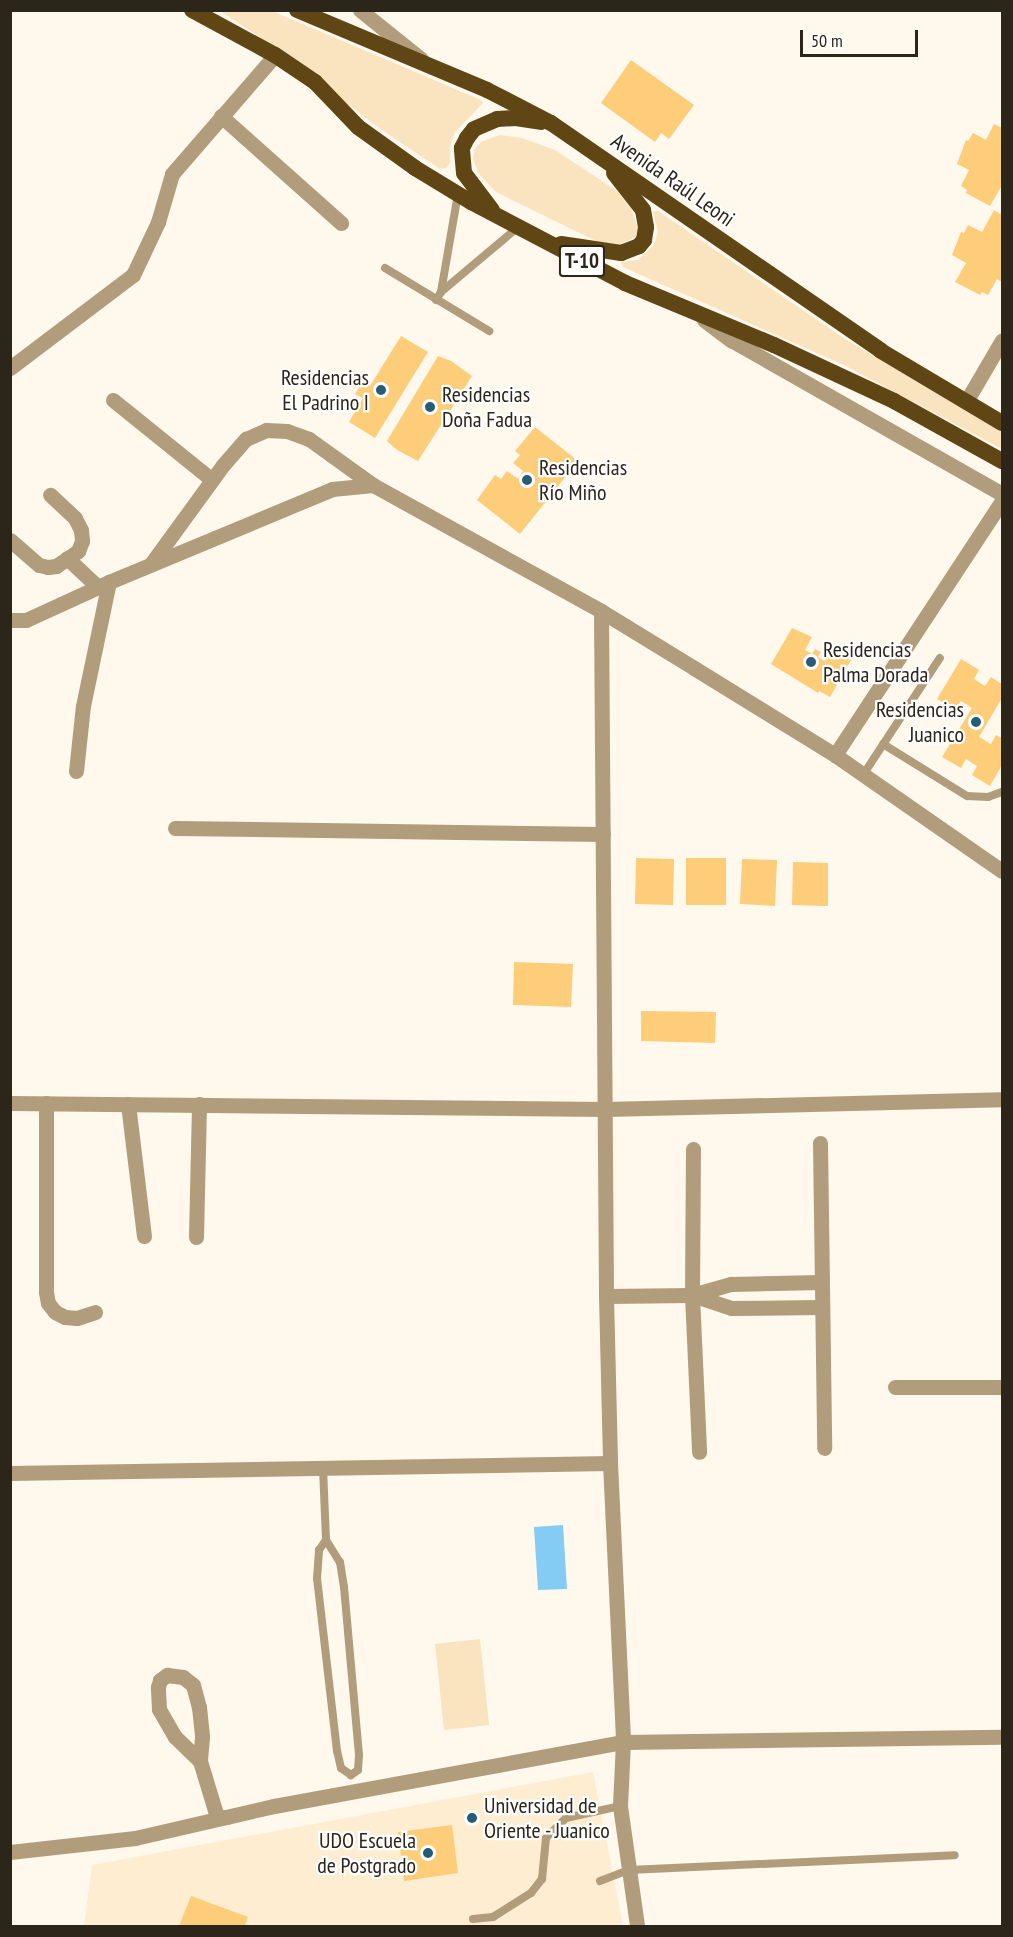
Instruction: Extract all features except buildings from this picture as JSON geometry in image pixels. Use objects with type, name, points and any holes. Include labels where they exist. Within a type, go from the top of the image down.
[{"type":"highway","name":"T-10","points":[[192,10],[275,55],[315,82],[358,127],[415,168],[517,228],[625,283],[774,345],[894,401],[1002,461]]},
{"type":"highway","name":"Avenida Raúl Leoni","points":[[297,10],[488,90],[551,123],[881,351],[967,400],[975,408],[1002,423]]},
{"type":"highway","points":[[498,217],[464,174],[462,148],[467,138],[474,129],[496,120],[516,118],[551,123]]},
{"type":"highway","points":[[536,238],[579,248],[621,253],[639,246],[644,240],[646,227],[643,210],[596,153]]},
{"type":"street","points":[[360,10],[428,64]]},
{"type":"street","points":[[10,368],[133,275],[158,222],[172,174],[275,55]]},
{"type":"street","points":[[221,116],[341,223]]},
{"type":"street","points":[[694,313],[731,339],[1002,494]]},
{"type":"street","points":[[967,400],[1002,340]]},
{"type":"street","points":[[113,400],[212,480]]},
{"type":"street","points":[[151,564],[212,480],[246,439],[266,430],[287,431],[309,440],[373,484],[601,610],[835,755],[1002,872]]},
{"type":"street","points":[[10,620],[26,620],[103,584],[332,489],[373,484]]},
{"type":"street","points":[[10,540],[39,565],[56,566],[78,551],[82,541],[81,531],[75,519],[50,495]]},
{"type":"street","points":[[835,755],[1002,501]]},
{"type":"street","points":[[67,558],[103,584]]},
{"type":"street","points":[[76,771],[83,706],[103,584]]},
{"type":"street","points":[[601,610],[604,1108],[610,1463],[623,1742],[620,1806],[637,1926]]},
{"type":"street","points":[[175,828],[603,834]]},
{"type":"street","points":[[10,1102],[604,1108],[1002,1099]]},
{"type":"street","points":[[46,1103],[46,1292],[48,1303],[55,1312],[65,1317],[77,1318],[95,1312]]},
{"type":"street","points":[[128,1104],[144,1236]]},
{"type":"street","points":[[196,1237],[199,1104]]},
{"type":"street","points":[[820,1143],[824,1448]]},
{"type":"street","points":[[693,1149],[692,1295],[699,1452]]},
{"type":"street","points":[[606,1296],[692,1295],[731,1284],[822,1282]]},
{"type":"street","points":[[692,1295],[731,1308],[822,1307]]},
{"type":"street","points":[[895,1388],[1002,1387]]},
{"type":"street","points":[[10,1473],[610,1463]]},
{"type":"street","points":[[200,1761],[175,1737],[159,1709],[158,1687],[160,1680],[166,1675],[183,1677],[193,1685],[199,1707],[202,1737],[200,1761],[217,1817],[227,1817]]},
{"type":"street","points":[[10,1852],[135,1838],[227,1817],[623,1742],[1002,1737]]},
{"type":"lane","points":[[441,292],[458,194]]},
{"type":"lane","points":[[436,300],[441,292],[517,228]]},
{"type":"lane","points":[[385,268],[489,331]]},
{"type":"lane","points":[[863,775],[940,658]]},
{"type":"lane","points":[[883,744],[967,796],[988,798],[1002,792]]},
{"type":"lane","points":[[323,1466],[326,1540],[340,1562],[344,1587],[359,1755],[358,1770],[351,1775],[341,1768],[337,1751],[317,1579],[319,1550],[326,1540]]},
{"type":"lane","points":[[473,1919],[493,1917],[531,1893],[542,1880],[546,1838],[566,1818],[620,1806]]},
{"type":"lane","points":[[600,1881],[629,1870],[955,1855]]},
{"type":"shaded area","points":[[220,11],[272,11],[481,100],[483,103],[455,132],[450,146],[450,163],[446,168],[440,169],[375,125],[264,40]]},
{"type":"shaded area","points":[[500,135],[522,138],[555,150],[617,191],[631,208],[638,229],[636,237],[620,244],[596,241],[496,192],[478,173],[473,158],[475,149],[481,142]]},
{"type":"shaded area","points":[[658,211],[842,337],[1002,432],[1002,449],[844,365],[623,267],[621,262],[638,260],[654,245],[658,232],[653,212]]},
{"type":"shaded area","points":[[480,1639],[489,1725],[444,1730],[435,1644]]},
{"type":"shaded area","name":"Universidad de Oriente - Juanico","points":[[593,1772],[623,1926],[84,1926],[92,1865]]},
{"type":"water","points":[[563,1525],[567,1589],[538,1590],[534,1527]]},
{"type":"place","name":"Residencias El Padrino I","points":[[381,390]]},
{"type":"place","name":"Residencias Doña Fadua","points":[[430,407]]},
{"type":"place","name":"Residencias Río Miño","points":[[527,480]]},
{"type":"place","name":"Residencias Palma Dorada","points":[[811,662]]},
{"type":"place","name":"Residencias Juanico","points":[[976,722]]},
{"type":"place","name":"Universidad de Oriente - Juanico","points":[[472,1818]]},
{"type":"place","name":"UDO Escuela de Postgrado","points":[[428,1853]]}]
